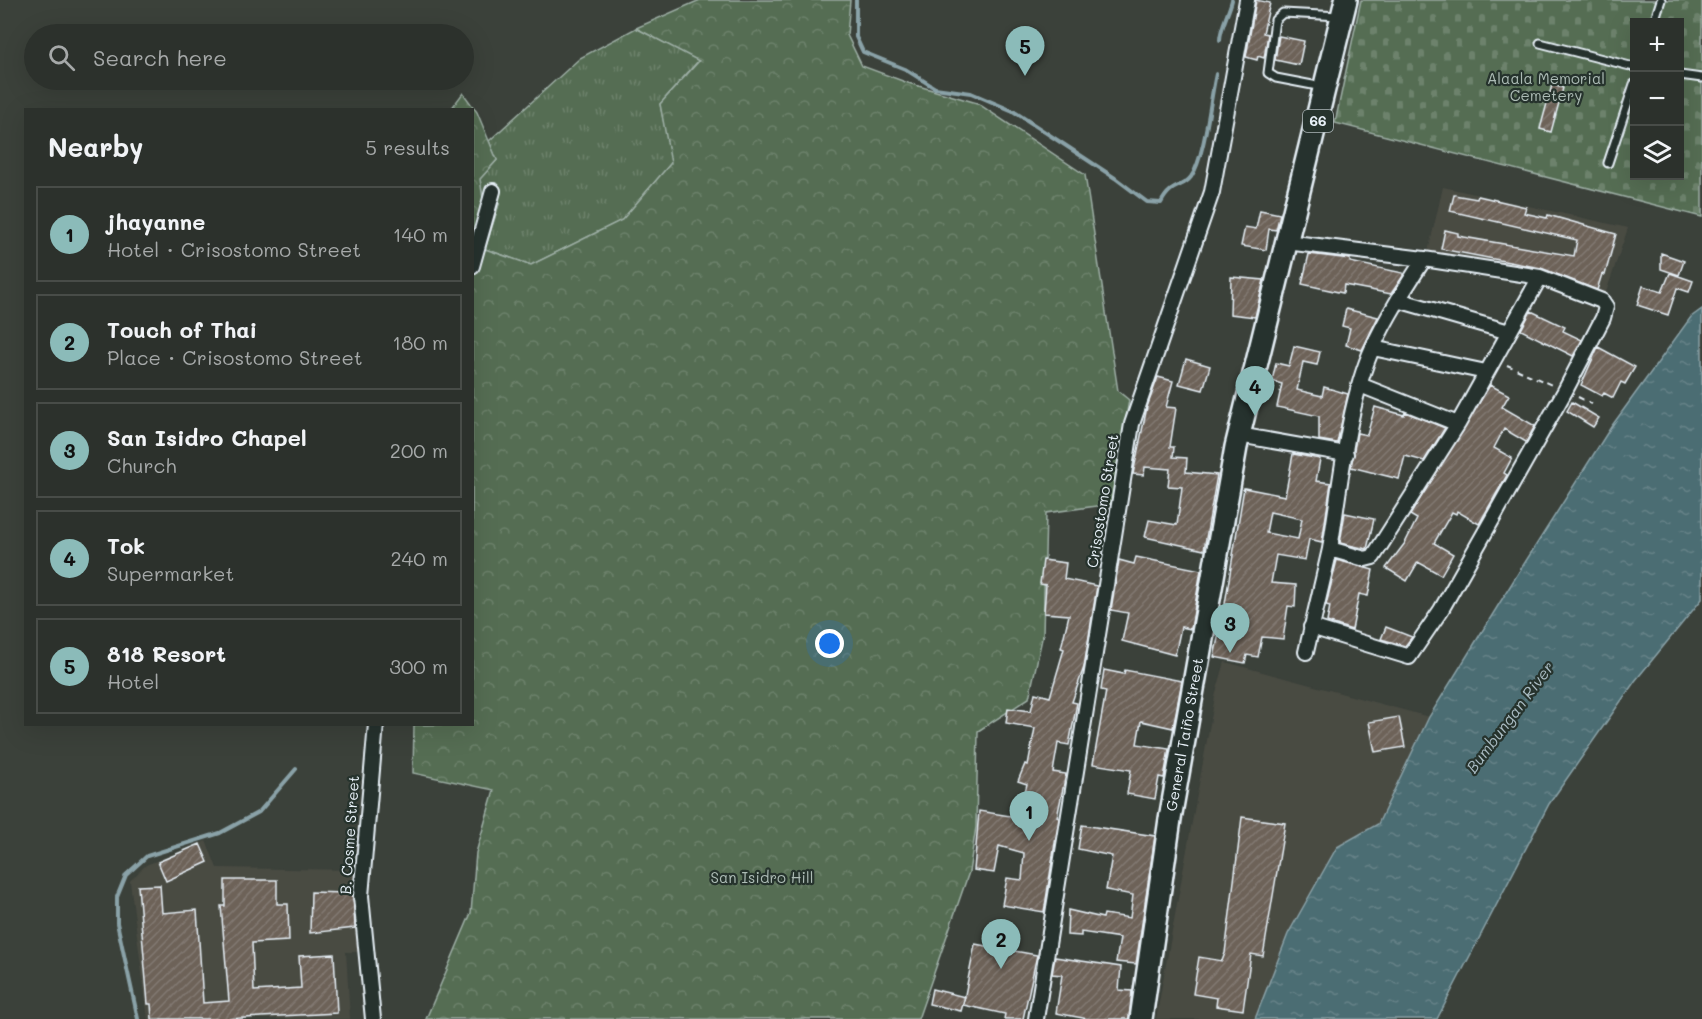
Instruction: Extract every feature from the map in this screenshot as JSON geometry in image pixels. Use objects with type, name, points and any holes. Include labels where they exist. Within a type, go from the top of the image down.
[{"type":"main road","name":"66","points":[[1286,242],[1344,8]]},
{"type":"main road","name":"General Taiño Street","points":[[1141,1019],[1170,819],[1239,435],[1286,242]]},
{"type":"street","name":"Crisostomo Street","points":[[1036,1019],[1132,424],[1212,192],[1247,0]]},
{"type":"street","points":[[474,259],[493,191]]},
{"type":"street","points":[[1286,242],[1424,259],[1540,277],[1602,301],[1606,307],[1603,318],[1565,391],[1441,610],[1409,657],[1311,627]]},
{"type":"street","points":[[1306,652],[1330,549],[1360,386],[1373,348],[1398,300],[1424,259]]},
{"type":"street","points":[[1330,549],[1365,560],[1373,556],[1458,424],[1540,277]]},
{"type":"street","points":[[1398,300],[1509,332]]},
{"type":"street","points":[[1373,348],[1486,372]]},
{"type":"street","points":[[1360,386],[1458,424]]},
{"type":"street","points":[[1239,435],[1346,454]]},
{"type":"street","name":"B. Cosme Street","points":[[373,1019],[362,896],[376,726]]},
{"type":"lane","points":[[1655,18],[1661,0]]},
{"type":"lane","points":[[1326,88],[1276,78],[1268,73],[1275,20],[1283,14],[1344,8]]},
{"type":"lane","points":[[1540,43],[1630,66]]},
{"type":"lane","points":[[1684,76],[1702,78]]},
{"type":"lane","points":[[1608,163],[1630,99]]},
{"type":"path","points":[[1495,359],[1592,404]]},
{"type":"shaded area","points":[[1443,187],[1628,228],[1604,298],[1529,269],[1428,252]]},
{"type":"shaded area","points":[[1225,662],[1429,717],[1378,824],[1337,847],[1288,934],[1255,1019],[1156,1019],[1215,697]]},
{"type":"shaded area","points":[[206,841],[217,868],[358,870],[365,952],[346,952],[350,1019],[148,1019],[130,881],[146,865]]},
{"type":"green space","name":"San Isidro Hill","points":[[700,0],[850,0],[847,35],[862,66],[908,83],[977,103],[1085,175],[1118,391],[1129,400],[1111,504],[1046,513],[1043,634],[1029,698],[978,731],[976,827],[969,872],[918,1019],[426,1019],[471,913],[476,853],[494,790],[413,773],[414,726],[474,726],[474,108],[452,108],[463,93],[477,112],[497,160],[480,179],[484,206],[499,204],[485,249],[531,265],[622,220],[671,163],[660,104],[699,61],[636,28]]},
{"type":"green space","name":"Alaala Memorial Cemetery","points":[[1361,0],[1702,0],[1702,217],[1335,123]]},
{"type":"green space","points":[[636,28],[699,60],[660,104],[672,162],[622,220],[531,265],[485,249],[499,204],[484,206],[480,179],[497,160],[489,141],[580,58]]},
{"type":"water","name":"Bumbungan River","points":[[1702,309],[1702,599],[1635,681],[1549,804],[1437,1019],[1255,1019],[1288,934],[1337,847],[1378,824],[1429,717],[1517,575],[1611,427],[1691,317]]},
{"type":"building","points":[[1256,0],[1270,3],[1263,33],[1268,34],[1264,58],[1258,56],[1257,60],[1246,57]]},
{"type":"building","points":[[1279,36],[1304,41],[1299,65],[1275,60]]},
{"type":"building","points":[[1552,85],[1563,88],[1551,132],[1540,129]]},
{"type":"building","points":[[1454,195],[1477,199],[1478,196],[1526,207],[1524,213],[1547,218],[1548,215],[1616,234],[1605,275],[1602,274],[1597,290],[1541,268],[1441,249],[1445,230],[1458,233],[1458,236],[1574,256],[1577,240],[1450,211]]},
{"type":"building","points":[[1260,210],[1280,214],[1276,230],[1269,229],[1266,250],[1241,246],[1245,227],[1256,229]]},
{"type":"building","points":[[1661,253],[1684,261],[1679,275],[1661,269]]},
{"type":"building","points":[[1309,254],[1350,259],[1350,262],[1403,273],[1403,276],[1391,294],[1344,285],[1343,293],[1302,284]]},
{"type":"building","points":[[1670,273],[1693,281],[1689,292],[1677,288],[1668,315],[1637,305],[1643,286],[1662,292]]},
{"type":"building","points":[[1231,277],[1264,280],[1255,317],[1230,314]]},
{"type":"building","points":[[1346,309],[1378,317],[1362,350],[1346,345],[1350,328],[1342,326]]},
{"type":"building","points":[[1531,311],[1565,327],[1563,331],[1582,340],[1573,356],[1521,330]]},
{"type":"building","points":[[1294,346],[1320,352],[1317,365],[1303,362],[1297,390],[1322,396],[1324,387],[1348,394],[1337,443],[1319,440],[1319,416],[1277,407],[1282,384],[1272,381],[1276,363],[1289,366]]},
{"type":"building","points":[[1598,347],[1635,367],[1625,384],[1621,382],[1613,398],[1604,393],[1602,396],[1581,385]]},
{"type":"building","points":[[1186,359],[1210,366],[1203,390],[1179,384]]},
{"type":"building","points":[[1158,377],[1173,381],[1166,407],[1176,408],[1170,447],[1174,447],[1173,457],[1187,458],[1186,472],[1217,475],[1204,550],[1145,537],[1149,520],[1177,525],[1182,487],[1168,486],[1170,469],[1145,467],[1144,475],[1133,474],[1147,407]]},
{"type":"building","points":[[1490,385],[1509,395],[1502,407],[1535,426],[1526,442],[1504,429],[1494,448],[1512,458],[1504,473],[1507,475],[1479,524],[1457,511],[1456,514],[1452,512],[1434,543],[1453,554],[1441,575],[1418,562],[1407,581],[1386,568],[1405,543],[1417,519],[1410,515]]},
{"type":"building","points":[[1572,402],[1599,418],[1593,427],[1567,411]]},
{"type":"building","points":[[1375,407],[1404,415],[1405,412],[1445,428],[1424,461],[1405,456],[1399,479],[1351,467],[1357,433],[1367,435]]},
{"type":"building","points":[[1293,454],[1320,459],[1316,481],[1331,483],[1322,542],[1309,539],[1305,560],[1276,555],[1271,583],[1296,585],[1295,607],[1288,606],[1283,639],[1262,637],[1258,657],[1247,655],[1245,663],[1214,657],[1221,624],[1227,626],[1231,605],[1225,604],[1244,488],[1285,496]],"holes":[[[1270,512],[1302,519],[1298,539],[1266,533]]]},
{"type":"building","points":[[1345,513],[1374,519],[1367,549],[1340,543]]},
{"type":"building","points":[[1136,557],[1201,570],[1191,629],[1181,627],[1175,655],[1122,641],[1128,613],[1111,610],[1119,560],[1134,564]]},
{"type":"building","points":[[1043,560],[1066,563],[1064,579],[1097,586],[1084,667],[1072,702],[1077,703],[1069,745],[1058,743],[1053,772],[1066,774],[1057,817],[1059,818],[1044,912],[1002,905],[1007,878],[1022,880],[1024,853],[999,846],[994,873],[974,870],[979,811],[1010,816],[1012,807],[1021,809],[1027,784],[1018,781],[1025,764],[1028,765],[1035,728],[1006,723],[1008,708],[1031,711],[1035,693],[1050,697],[1064,649],[1061,648],[1069,615],[1044,613],[1046,585],[1040,584]]},
{"type":"building","points":[[1337,560],[1373,570],[1368,596],[1359,594],[1352,630],[1327,622],[1330,606],[1326,605]]},
{"type":"building","points":[[1386,627],[1412,637],[1405,646],[1381,639]]},
{"type":"building","points":[[1104,670],[1124,674],[1125,670],[1182,681],[1173,728],[1141,721],[1137,744],[1169,749],[1164,778],[1159,777],[1155,799],[1127,794],[1131,770],[1093,764],[1106,691],[1101,690]]},
{"type":"building","points":[[1399,717],[1405,747],[1375,752],[1369,722]]},
{"type":"building","points":[[1242,817],[1285,823],[1263,956],[1251,954],[1243,1010],[1216,1006],[1217,998],[1193,994],[1199,957],[1222,961],[1225,953]]},
{"type":"building","points":[[1082,825],[1155,836],[1136,964],[1116,962],[1120,938],[1081,932],[1081,936],[1067,935],[1068,910],[1103,918],[1104,914],[1130,918],[1133,895],[1106,890],[1112,856],[1078,849]]},
{"type":"building","points":[[200,844],[208,862],[166,881],[158,862]]},
{"type":"building","points":[[225,880],[277,880],[277,904],[288,904],[289,941],[252,943],[254,991],[301,988],[299,956],[334,954],[337,1013],[226,1019],[152,1019],[151,1004],[148,1004],[138,886],[160,885],[162,913],[197,910],[203,1003],[229,1001],[221,906],[225,906]]},
{"type":"building","points":[[353,889],[355,928],[310,933],[311,892],[345,893],[345,890]]},
{"type":"building","points":[[975,944],[1037,955],[1023,1019],[1004,1019],[1005,1014],[963,1005]]},
{"type":"building","points":[[1055,957],[1121,967],[1119,990],[1132,991],[1129,1019],[1088,1019],[1056,1013],[1062,975],[1052,974]]},
{"type":"building","points":[[932,989],[965,997],[961,1011],[929,1004]]},
{"type":"waterway","points":[[856,0],[856,37],[863,52],[905,69],[935,88],[971,93],[1013,111],[1115,178],[1147,202],[1161,203],[1169,192],[1188,181],[1196,168],[1216,74]]},
{"type":"waterway","points":[[1220,40],[1232,0]]},
{"type":"waterway","points":[[138,1019],[117,923],[117,897],[126,875],[147,856],[220,833],[259,812],[296,769]]},
{"type":"place","name":"818 Resort","points":[[1025,76]]},
{"type":"place","name":"Tok","points":[[1255,416]]},
{"type":"place","name":"San Isidro Chapel","points":[[1230,653]]},
{"type":"place","name":"jhayanne","points":[[1029,841]]},
{"type":"place","name":"Touch of Thai","points":[[1001,969]]}]
